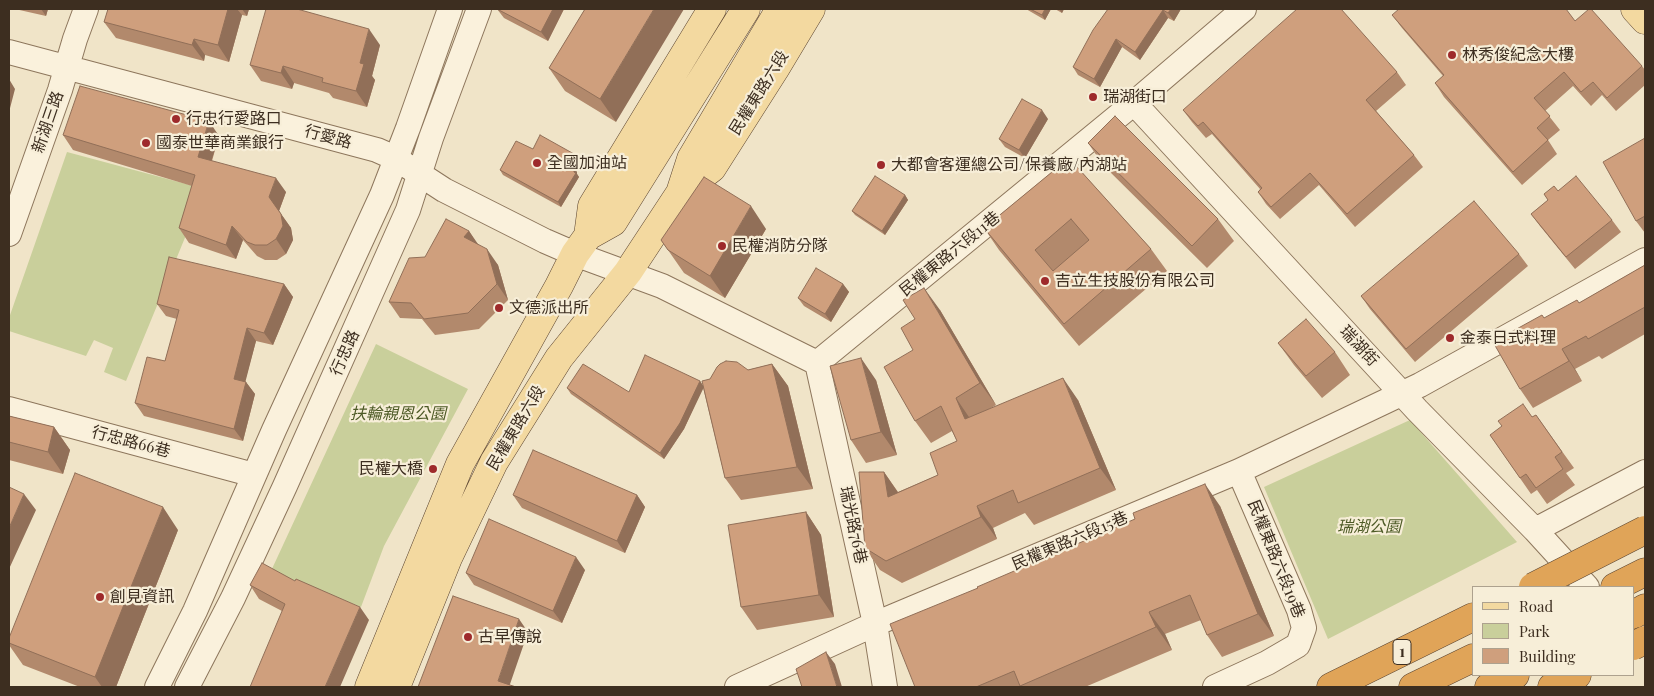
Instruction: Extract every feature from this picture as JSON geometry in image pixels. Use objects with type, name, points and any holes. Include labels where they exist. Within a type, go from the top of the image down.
[{"type":"highway","points":[[1536,586],[1645,530]]},
{"type":"highway","points":[[1617,586],[1645,572]]},
{"type":"highway","points":[[1634,614],[1645,608]]},
{"type":"highway","name":"1","points":[[1331,687],[1472,617]]},
{"type":"highway","name":"1","points":[[1413,687],[1472,658]]},
{"type":"highway","points":[[1489,687],[1513,676]]},
{"type":"highway","points":[[1552,687],[1575,676]]},
{"type":"main road","name":"民權東路六段","points":[[369,687],[460,464],[582,245],[592,206],[712,9]]},
{"type":"main road","name":"民權東路六段","points":[[396,687],[448,558],[494,462],[559,358],[628,272],[680,193],[691,159],[780,9]]},
{"type":"main road","name":"民權東路六段","points":[[680,193],[712,168],[811,9]]},
{"type":"main road","points":[[1635,9],[1645,20]]},
{"type":"main road","points":[[582,245],[613,222],[740,19]]},
{"type":"street","name":"新湖三路","points":[[9,234],[86,9]]},
{"type":"street","name":"行忠路","points":[[157,687],[196,611],[254,476],[382,195],[450,9]]},
{"type":"street","name":"行忠路","points":[[187,687],[233,598],[285,486],[408,210],[438,120],[479,9]]},
{"type":"street","name":"民權東路六段11巷","points":[[817,363],[1134,103],[1244,9]]},
{"type":"street","name":"行愛路","points":[[9,52],[377,150],[396,158],[444,190],[545,241],[582,245],[628,272]]},
{"type":"street","name":"瑞湖街","points":[[1134,103],[1402,393],[1535,530],[1586,586]]},
{"type":"street","name":"民權東路六段15巷","points":[[737,687],[874,624],[1239,471],[1420,385],[1645,260]]},
{"type":"street","points":[[628,272],[662,286],[817,363]]},
{"type":"street","name":"瑞光路76巷","points":[[817,363],[886,687]]},
{"type":"street","name":"行忠路66巷","points":[[9,409],[254,476]]},
{"type":"street","name":"民權東路六段19巷","points":[[1215,687],[1298,645],[1304,628],[1299,610],[1239,471]]},
{"type":"street","points":[[1535,530],[1645,472]]},
{"type":"street","points":[[1634,639],[1645,652]]},
{"type":"green space","points":[[67,152],[205,189],[126,381],[104,372],[113,348],[94,340],[86,356],[9,331],[9,318]]},
{"type":"green space","name":"扶輪親恩公園","points":[[376,344],[468,389],[384,546],[361,607],[271,571]]},
{"type":"green space","name":"瑞湖公園","points":[[1410,420],[1517,542],[1328,639],[1264,487]]},
{"type":"building","points":[[108,9],[228,9],[218,45],[194,39],[192,45],[104,22]]},
{"type":"building","points":[[266,9],[297,9],[369,29],[360,63],[364,64],[356,91],[322,82],[323,78],[283,66],[281,73],[250,65]]},
{"type":"building","points":[[497,9],[553,9],[541,32]]},
{"type":"building","points":[[585,9],[654,9],[600,99],[549,68]]},
{"type":"building","points":[[1030,9],[1045,9],[1042,15]]},
{"type":"building","points":[[1108,9],[1171,9],[1168,13],[1163,10],[1135,52],[1116,39],[1094,79],[1073,67],[1093,30]]},
{"type":"building","points":[[1297,9],[1341,9],[1397,72],[1366,100],[1414,155],[1347,214],[1310,173],[1271,207],[1258,192],[1262,188],[1203,122],[1198,126],[1183,110]]},
{"type":"building","points":[[1399,9],[1566,9],[1575,21],[1591,9],[1642,66],[1607,98],[1593,82],[1581,92],[1564,72],[1534,98],[1550,116],[1537,128],[1548,140],[1513,172],[1435,83],[1444,75],[1392,15]]},
{"type":"building","points":[[80,86],[209,121],[198,157],[276,178],[269,197],[281,214],[283,226],[276,239],[267,245],[255,245],[247,242],[232,226],[226,245],[179,228],[195,175],[63,135]]},
{"type":"building","points":[[1022,99],[1042,110],[1019,150],[999,139]]},
{"type":"building","points":[[1115,116],[1218,219],[1192,246],[1088,143]]},
{"type":"building","points":[[540,135],[574,154],[574,172],[576,173],[558,202],[500,170],[516,141],[533,149]]},
{"type":"building","points":[[1645,138],[1645,216],[1636,221],[1603,162]]},
{"type":"building","points":[[1069,158],[1151,249],[1064,324],[984,228]],"holes":[[[1071,219],[1089,240],[1053,271],[1035,250]]]},
{"type":"building","points":[[875,176],[905,195],[882,231],[852,211]]},
{"type":"building","points":[[1576,176],[1612,220],[1566,257],[1531,214],[1548,200],[1544,194],[1554,186],[1558,191]]},
{"type":"building","points":[[704,177],[751,206],[710,276],[668,250],[661,240]]},
{"type":"building","points":[[1474,201],[1519,254],[1406,349],[1361,296]]},
{"type":"building","points":[[446,219],[469,231],[464,237],[487,249],[497,284],[468,313],[424,319],[411,303],[389,302],[409,258],[425,257]]},
{"type":"building","points":[[169,257],[284,284],[264,333],[247,328],[234,379],[246,382],[234,429],[135,403],[147,357],[165,361],[179,310],[157,304]]},
{"type":"building","points":[[1645,265],[1645,307],[1588,339],[1586,336],[1562,349],[1569,361],[1520,389],[1493,342],[1542,315],[1544,318],[1577,300],[1579,303]]},
{"type":"building","points":[[816,268],[843,284],[825,314],[798,298]]},
{"type":"building","points":[[924,288],[980,383],[956,398],[965,419],[1063,378],[1100,468],[1018,503],[1013,490],[977,506],[981,517],[886,561],[865,548],[859,472],[884,472],[888,497],[938,475],[930,453],[957,441],[941,406],[915,421],[884,367],[913,350],[901,328],[915,319],[903,300]]},
{"type":"building","points":[[1306,319],[1335,352],[1306,376],[1278,343]]},
{"type":"building","points":[[645,355],[700,381],[680,423],[660,453],[567,388],[583,364],[629,392]]},
{"type":"building","points":[[861,358],[881,432],[851,440],[830,366]]},
{"type":"building","points":[[726,361],[737,362],[748,370],[772,364],[797,467],[725,478],[702,381],[710,379],[717,367]]},
{"type":"building","points":[[1523,404],[1532,417],[1536,415],[1562,452],[1555,457],[1563,469],[1536,488],[1526,474],[1520,478],[1490,435],[1502,426],[1498,421]]},
{"type":"building","points":[[9,416],[54,427],[48,452],[9,442]]},
{"type":"building","points":[[533,450],[637,495],[617,541],[513,495]]},
{"type":"building","name":"創見資訊","points":[[75,473],[163,507],[95,677],[9,643],[9,638]]},
{"type":"building","points":[[1205,484],[1258,614],[1207,635],[1190,595],[1149,612],[1156,627],[1020,686],[1014,671],[976,687],[915,687],[890,624],[978,588],[1135,519],[1133,513]]},
{"type":"building","points":[[9,487],[24,494],[9,528]]},
{"type":"building","points":[[806,512],[819,595],[741,607],[728,525]]},
{"type":"building","points":[[489,519],[576,557],[553,611],[466,573]]},
{"type":"building","points":[[262,563],[295,581],[296,579],[360,607],[325,687],[250,687],[285,604],[250,585]]},
{"type":"building","points":[[453,596],[519,619],[498,681],[516,687],[418,687]]},
{"type":"building","points":[[826,652],[837,687],[802,687],[796,669]]},
{"type":"place","name":"林秀俊紀念大樓","points":[[1452,55]]},
{"type":"place","name":"瑞湖街口","points":[[1093,97]]},
{"type":"place","name":"行忠行愛路口","points":[[176,119]]},
{"type":"place","name":"國泰世華商業銀行","points":[[146,143]]},
{"type":"place","name":"全國加油站","points":[[537,163]]},
{"type":"place","name":"大都會客運總公司/保養廠/內湖站","points":[[881,165]]},
{"type":"place","name":"民權消防分隊","points":[[722,246]]},
{"type":"place","name":"吉立生技股份有限公司","points":[[1045,281]]},
{"type":"place","name":"文德派出所","points":[[499,308]]},
{"type":"place","name":"金泰日式料理","points":[[1450,338]]},
{"type":"place","name":"民權大橋","points":[[433,469]]},
{"type":"place","name":"創見資訊","points":[[100,597]]},
{"type":"place","name":"古早傳說","points":[[468,637]]}]
